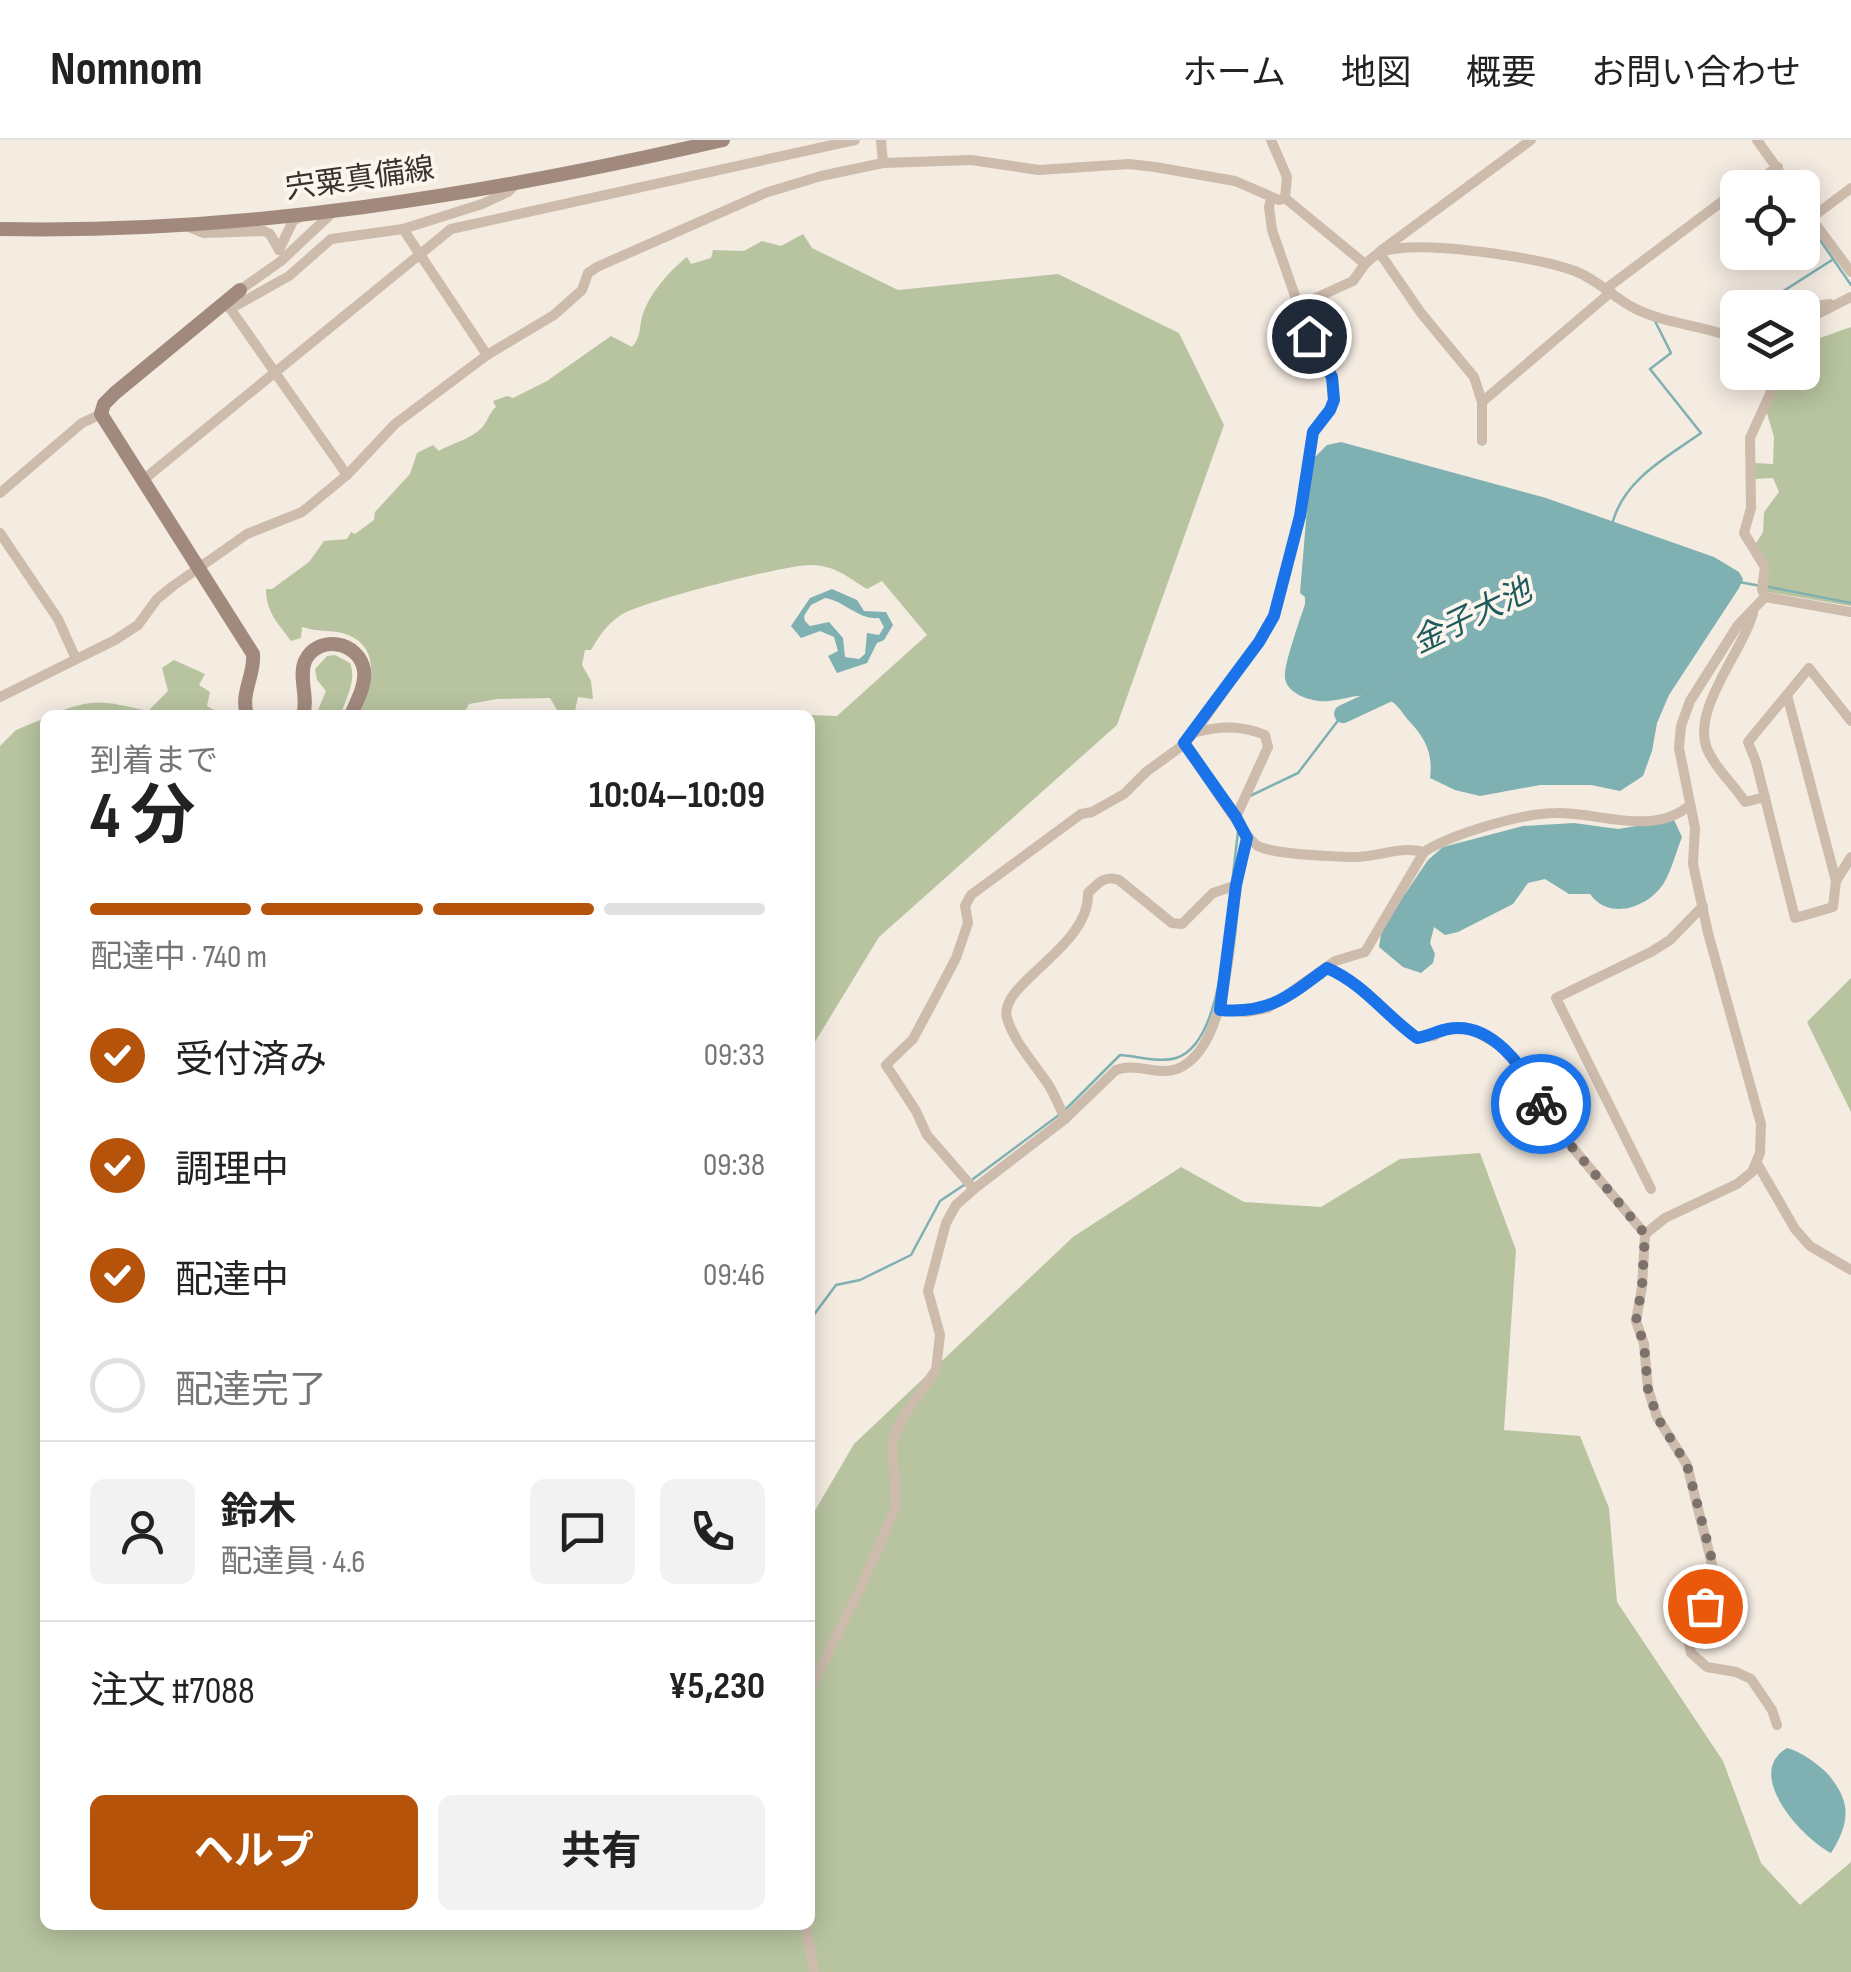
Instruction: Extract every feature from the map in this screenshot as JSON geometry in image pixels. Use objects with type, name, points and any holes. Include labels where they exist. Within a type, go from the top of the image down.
[{"type":"street","name":"宍粟真備線","points":[[0,228],[189,226],[293,220],[516,184],[723,140]]},
{"type":"street","points":[[143,480],[450,229],[855,140]]},
{"type":"street","points":[[881,140],[883,163]]},
{"type":"street","points":[[1271,140],[1287,177],[1285,198]]},
{"type":"street","points":[[1298,306],[1353,281],[1379,252],[1531,140]]},
{"type":"street","points":[[1757,140],[1780,170]]},
{"type":"street","points":[[0,697],[129,632],[157,600],[200,566],[256,528],[302,512],[347,475],[396,424],[487,356],[554,314],[582,290],[588,272],[765,193],[883,163],[971,160],[1039,170],[1130,164],[1156,167],[1235,181],[1271,198],[1285,198],[1365,264]]},
{"type":"street","points":[[1774,170],[1778,167]]},
{"type":"street","points":[[0,493],[82,423],[101,414],[104,404],[115,393],[228,306],[289,276],[331,239],[403,229],[482,204],[516,184]]},
{"type":"street","points":[[1820,211],[1851,188]]},
{"type":"street","points":[[974,1189],[927,1135],[886,1065],[913,1040],[950,971],[968,923],[965,906],[971,895],[1081,814],[1124,794],[1184,743],[1274,616],[1300,516],[1313,432],[1334,400],[1332,377],[1309,336],[1272,230],[1268,207],[1271,198]]},
{"type":"street","points":[[1482,402],[1609,290],[1720,203]]},
{"type":"street","points":[[240,290],[293,250],[333,212]]},
{"type":"street","points":[[293,220],[293,250]]},
{"type":"street","points":[[228,306],[279,250],[293,220]]},
{"type":"street","points":[[189,226],[204,233],[264,231],[279,250]]},
{"type":"street","points":[[403,229],[487,356]]},
{"type":"street","points":[[1820,232],[1851,272]]},
{"type":"street","points":[[1379,252],[1438,249],[1572,270],[1634,308],[1720,333]]},
{"type":"street","points":[[1379,252],[1421,313],[1470,369],[1482,402],[1482,442]]},
{"type":"street","points":[[1820,312],[1851,296]]},
{"type":"street","points":[[1820,305],[1836,303]]},
{"type":"street","points":[[228,306],[347,475]]},
{"type":"street","points":[[1765,597],[1765,567],[1744,533],[1751,508],[1750,438],[1771,390]]},
{"type":"street","points":[[101,414],[252,654],[254,665],[244,697],[246,710]]},
{"type":"street","points":[[0,533],[58,618],[76,660]]},
{"type":"street","points":[[1765,597],[1851,612]]},
{"type":"street","points":[[1765,597],[1738,626],[1690,701],[1681,726],[1679,748],[1694,828],[1694,864],[1708,933],[1761,1124],[1758,1164],[1775,1199],[1803,1237],[1851,1270]]},
{"type":"street","points":[[1753,612],[1750,627],[1718,681],[1703,733],[1718,768],[1744,802],[1765,797]]},
{"type":"street","points":[[304,710],[305,662],[318,648],[333,643],[352,650],[364,666],[354,710]]},
{"type":"street","points":[[1851,720],[1809,668],[1748,742],[1795,918],[1832,907],[1836,881],[1851,857]]},
{"type":"street","points":[[1787,695],[1836,881]]},
{"type":"street","points":[[1195,732],[1221,726],[1250,728],[1265,735],[1268,747],[1236,817]]},
{"type":"street","points":[[1184,743],[1247,838],[1260,848],[1367,858],[1408,848],[1424,852]]},
{"type":"street","points":[[1220,1010],[1246,1012],[1268,1008],[1334,961],[1365,952],[1424,852],[1460,834],[1550,813],[1641,821],[1681,813],[1690,805]]},
{"type":"street","points":[[815,1679],[896,1506],[892,1440],[936,1370],[940,1357],[940,1334],[928,1292],[938,1248],[956,1205],[1065,1120],[1116,1070],[1126,1066],[1160,1071],[1178,1069],[1198,1054],[1220,1010],[1231,887],[1247,838]]},
{"type":"street","points":[[1065,1120],[1051,1088],[1012,1029],[1007,1002],[1024,980],[1062,948],[1086,914],[1088,893],[1102,880],[1119,880],[1172,923],[1182,924],[1213,893],[1231,887]]},
{"type":"street","points":[[1651,1189],[1556,998],[1652,952],[1670,940],[1703,906]]},
{"type":"street","points":[[1327,968],[1361,986],[1396,1023],[1417,1038],[1446,1029],[1471,1029],[1504,1048],[1533,1086],[1547,1117],[1645,1234],[1636,1321],[1644,1344],[1648,1389],[1657,1417],[1687,1465],[1714,1572],[1711,1594],[1688,1639],[1690,1653],[1706,1667],[1751,1679],[1772,1710],[1776,1725]]},
{"type":"street","points":[[1645,1234],[1665,1218],[1737,1184],[1758,1164]]},
{"type":"street","points":[[807,1930],[814,1972]]},
{"type":"green space","points":[[803,234],[812,248],[898,290],[1058,274],[1179,333],[1224,425],[1117,725],[879,937],[815,1042],[815,715],[837,716],[927,635],[882,581],[867,589],[828,567],[797,566],[634,609],[612,622],[591,650],[585,650],[582,665],[591,681],[593,699],[578,697],[575,710],[557,710],[550,698],[497,699],[469,704],[466,710],[361,710],[371,679],[364,646],[342,633],[302,627],[301,638],[291,641],[271,612],[266,589],[272,589],[309,562],[324,541],[347,539],[351,532],[355,534],[374,520],[375,512],[410,474],[417,453],[433,445],[439,451],[477,432],[496,407],[493,401],[513,398],[547,381],[611,336],[632,347],[649,300],[687,257],[691,264],[711,258],[713,250],[744,251],[762,241],[781,246]]},
{"type":"green space","points":[[1851,327],[1851,606],[1767,592],[1755,545],[1763,532],[1764,512],[1779,492],[1773,478],[1755,479],[1755,463],[1773,464],[1774,437],[1766,410],[1774,390],[1820,390],[1820,338]]},
{"type":"green space","points":[[335,655],[350,663],[350,689],[343,710],[318,710],[326,691],[317,680],[315,669],[327,656]]},
{"type":"green space","points":[[174,660],[205,674],[199,685],[210,692],[207,706],[214,710],[149,710],[168,691],[162,668]]},
{"type":"green space","points":[[99,703],[143,710],[64,710]]},
{"type":"green space","points":[[40,720],[40,1930],[815,1930],[815,1510],[854,1444],[1073,1237],[1181,1167],[1244,1202],[1321,1207],[1400,1159],[1480,1153],[1516,1250],[1504,1430],[1580,1436],[1609,1508],[1617,1602],[1723,1761],[1761,1863],[1800,1905],[1851,1862],[1851,1972],[0,1972],[0,746],[16,730]]},
{"type":"green space","points":[[1851,978],[1851,1112],[1807,1022]]},
{"type":"water","points":[[1341,442],[1546,498],[1714,557],[1739,572],[1743,579],[1739,588],[1669,695],[1643,776],[1620,791],[1591,785],[1540,785],[1480,796],[1455,790],[1430,778],[1424,741],[1392,702],[1366,695],[1316,701],[1291,689],[1285,672],[1305,604],[1300,593],[1311,461],[1327,445]]},
{"type":"water","points":[[832,589],[857,600],[864,611],[886,612],[893,625],[884,640],[877,643],[867,663],[837,673],[828,656],[838,651],[834,637],[820,631],[801,638],[791,626],[810,598]],"holes":[[[825,598],[865,616],[879,618],[884,627],[879,635],[867,633],[865,654],[859,659],[845,657],[843,638],[829,622],[810,626],[805,621],[811,605]]]},
{"type":"water","points":[[1674,820],[1682,837],[1669,872],[1657,892],[1639,905],[1607,907],[1590,894],[1569,894],[1545,879],[1528,883],[1513,904],[1458,932],[1445,935],[1434,927],[1430,943],[1435,954],[1433,963],[1421,973],[1403,967],[1379,947],[1382,928],[1428,860],[1443,847],[1523,826],[1574,823],[1618,829]]},
{"type":"water","points":[[1787,1748],[1818,1765],[1841,1793],[1845,1821],[1831,1853],[1793,1820],[1774,1789],[1771,1773],[1775,1759]]},
{"type":"waterway","points":[[1820,240],[1851,285]]},
{"type":"waterway","points":[[1785,290],[1832,260]]},
{"type":"waterway","points":[[1613,521],[1637,481],[1701,433],[1650,369],[1671,353],[1655,321]]},
{"type":"waterway","points":[[1739,582],[1761,586]]},
{"type":"waterway","points":[[1769,587],[1851,603]]},
{"type":"waterway","name":"金子大池","points":[[1343,714],[1401,687]]},
{"type":"waterway","points":[[1250,796],[1298,773],[1343,714]]},
{"type":"waterway","points":[[1232,883],[1238,832]]},
{"type":"waterway","points":[[1065,1110],[1120,1055],[1170,1059],[1191,1048],[1212,1010],[1231,891]]},
{"type":"waterway","points":[[973,1179],[1059,1115]]},
{"type":"waterway","points":[[815,1313],[836,1285],[860,1280],[911,1255],[940,1201],[967,1183]]},
{"type":"way so far","points":[[1541,1104],[1547,1117],[1645,1234],[1636,1321],[1644,1344],[1648,1389],[1657,1417],[1687,1465],[1711,1556],[1714,1581],[1705,1606]]},
{"type":"route","points":[[1309,336],[1332,377],[1334,400],[1313,432],[1300,516],[1274,616],[1184,743],[1247,838],[1236,885],[1220,1010],[1246,1012],[1268,1008],[1327,968],[1361,986],[1396,1023],[1417,1038],[1434,1036],[1446,1029],[1471,1029],[1504,1048],[1533,1086],[1541,1104]]}]
